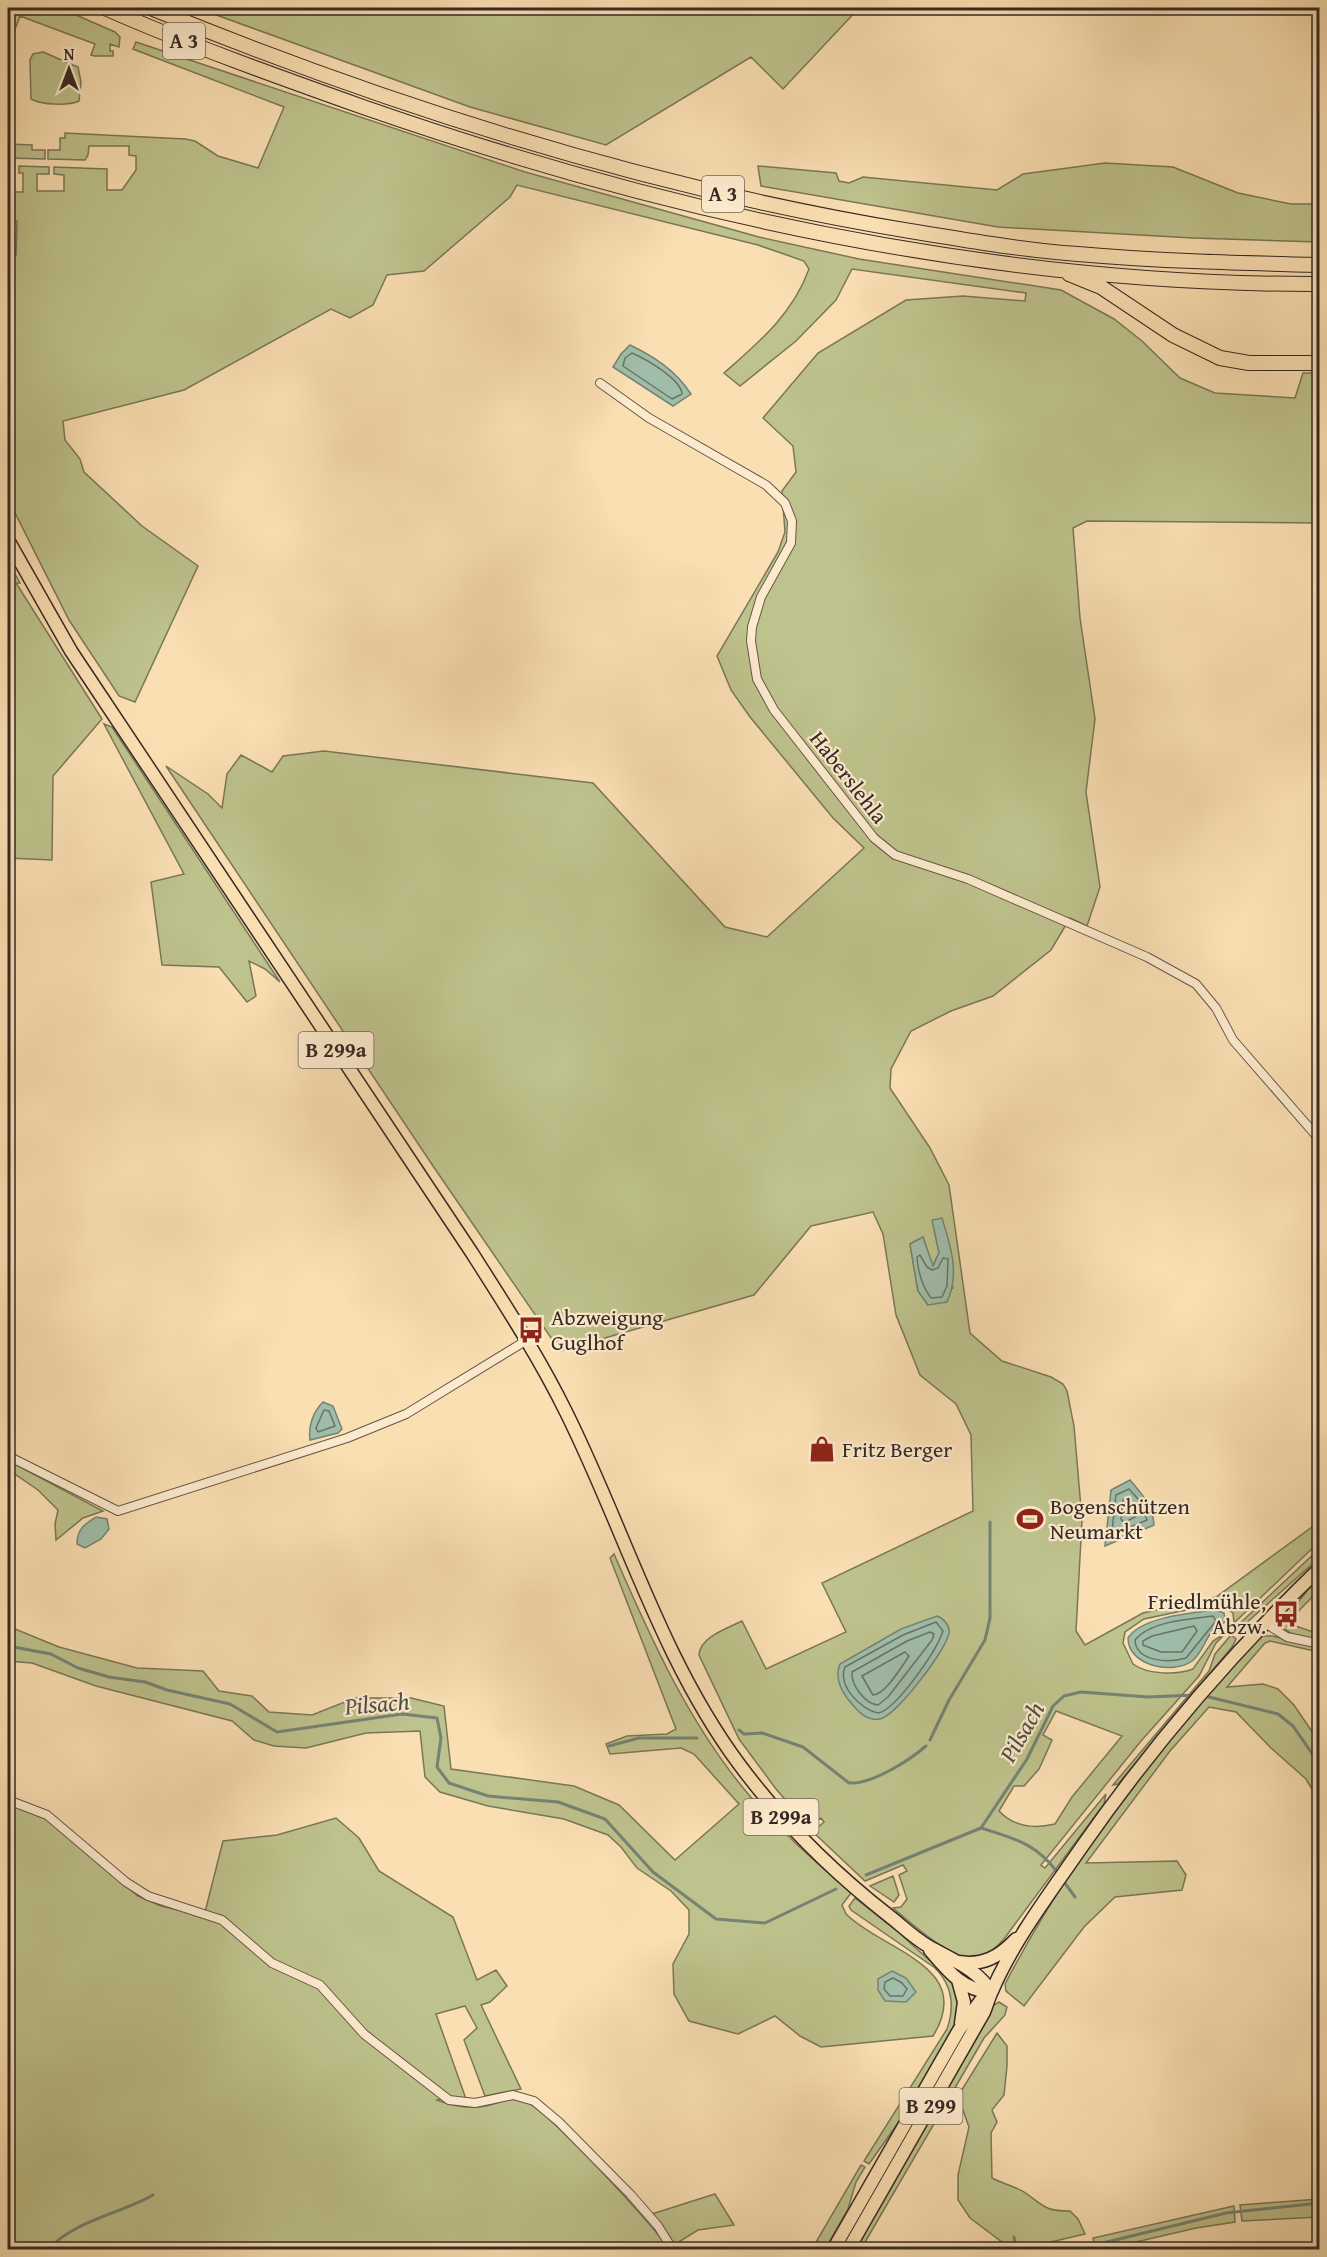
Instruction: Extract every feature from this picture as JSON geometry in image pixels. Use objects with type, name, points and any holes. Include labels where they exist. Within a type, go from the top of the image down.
[{"type":"highway","name":"A 3","points":[[105,8],[265,72],[452,137],[549,167],[690,205],[805,231],[978,260],[1056,269],[1320,284]]},
{"type":"highway","name":"A 3","points":[[151,8],[274,57],[456,119],[591,161],[808,214],[990,244],[1076,254],[1186,262],[1320,265]]},
{"type":"highway","points":[[1056,269],[1101,287],[1180,340],[1220,358],[1248,363],[1320,363]]},
{"type":"main road","name":"B 299a","points":[[8,540],[71,651],[527,1340],[567,1412],[669,1644],[716,1730],[757,1788],[799,1837],[860,1892],[926,1945],[958,1980],[976,1990],[991,1992]]},
{"type":"main road","name":"B 299","points":[[849,2250],[981,2018],[991,1992],[1029,1925],[1056,1884],[1126,1784],[1192,1702],[1320,1568]]},
{"type":"main road","points":[[958,1962],[981,1962],[996,1957],[1029,1925]]},
{"type":"main road","name":"B 299a","points":[[926,1945],[958,1962],[984,1981],[991,1992]]},
{"type":"main road","points":[[958,1980],[964,2002],[959,2030]]},
{"type":"main road","name":"B 299","points":[[833,2250],[959,2030],[981,2000],[991,1992]]},
{"type":"street","name":"Haberslehla","points":[[600,382],[678,435],[766,485],[785,503],[792,521],[791,543],[761,597],[752,627],[751,641],[757,679],[774,710],[874,838],[906,859],[968,879],[1146,957],[1196,984],[1216,1008],[1233,1040],[1320,1140]]},
{"type":"street","points":[[8,1456],[118,1511],[347,1438],[406,1414],[527,1340]]},
{"type":"street","points":[[1265,1623],[1287,1637],[1320,1644]]},
{"type":"street","points":[[8,1800],[47,1815],[126,1882],[148,1896],[222,1920],[273,1963],[320,1985],[364,2034],[449,2100],[475,2103],[513,2095],[534,2101],[559,2122],[631,2195],[673,2249]]},
{"type":"green space","points":[[8,8],[60,8],[115,32],[120,37],[119,47],[110,44],[113,56],[94,56],[91,55],[95,44],[20,16],[16,27],[8,27]]},
{"type":"green space","points":[[197,8],[859,8],[783,89],[751,57],[606,145],[470,107]]},
{"type":"green space","points":[[136,42],[525,172],[759,237],[859,259],[1061,290],[1114,319],[1142,341],[1180,378],[1215,393],[1295,398],[1303,373],[1319,373],[1319,523],[1087,521],[1073,528],[1080,618],[1095,719],[1086,792],[1100,887],[1087,926],[1070,918],[1051,950],[993,996],[951,1011],[911,1031],[891,1069],[890,1088],[930,1148],[949,1185],[970,1333],[1002,1361],[1051,1377],[1063,1384],[1067,1391],[1074,1426],[1082,1520],[1076,1631],[1085,1645],[1143,1613],[1216,1597],[1319,1522],[1319,1542],[1234,1623],[1233,1613],[1220,1603],[1144,1619],[1125,1632],[1123,1643],[1133,1664],[1139,1668],[1163,1673],[1193,1669],[1213,1641],[1226,1633],[1216,1643],[1199,1676],[1141,1741],[1041,1865],[1045,1868],[1106,1794],[1104,1804],[1004,1939],[985,1955],[967,1958],[956,1954],[933,1940],[893,1908],[901,1907],[907,1899],[899,1875],[907,1871],[903,1865],[865,1881],[813,1832],[824,1822],[821,1818],[808,1826],[776,1789],[739,1739],[699,1655],[709,1638],[742,1621],[766,1669],[846,1632],[822,1583],[973,1511],[971,1435],[956,1404],[920,1375],[896,1315],[883,1234],[873,1212],[811,1226],[754,1295],[560,1351],[433,1166],[166,766],[208,794],[222,808],[227,774],[241,755],[272,772],[283,756],[324,751],[593,783],[725,927],[767,937],[864,848],[833,818],[750,717],[731,690],[717,656],[778,552],[785,532],[782,491],[796,472],[793,446],[763,418],[818,353],[906,300],[963,296],[1025,301],[1026,293],[852,269],[836,300],[796,341],[740,386],[724,373],[762,339],[794,300],[809,269],[804,261],[758,245],[517,185],[510,197],[424,271],[387,275],[373,305],[350,318],[331,309],[184,390],[63,421],[65,440],[80,459],[84,472],[142,526],[198,566],[135,702],[119,696],[69,620],[8,499],[8,261],[16,255],[17,221],[8,221],[8,192],[23,192],[23,173],[19,173],[19,166],[49,167],[49,174],[37,174],[37,191],[64,191],[64,175],[54,174],[54,167],[107,169],[107,190],[122,190],[136,170],[136,156],[129,155],[129,146],[89,146],[85,160],[48,159],[48,150],[60,150],[60,138],[65,138],[65,133],[185,139],[195,141],[218,156],[258,168],[284,107],[133,49]],"holes":[[[933,1220],[953,1288],[928,1305],[918,1291],[910,1244],[923,1237],[932,1267],[939,1253]],[[1056,1711],[1122,1736],[1072,1797],[1055,1824],[1032,1826],[1018,1823],[999,1811],[1014,1786],[1024,1786],[1039,1769],[1052,1740],[1043,1735]]]},
{"type":"green space","points":[[43,52],[78,67],[81,82],[79,101],[55,104],[31,99],[30,60],[33,54]]},
{"type":"green space","points":[[8,144],[32,145],[32,150],[45,150],[45,159],[8,158]]},
{"type":"green space","points":[[1105,163],[1173,167],[1238,193],[1291,204],[1319,204],[1319,242],[1193,238],[998,227],[761,186],[758,166],[836,173],[839,181],[849,183],[863,177],[997,190],[1023,174]]},
{"type":"green space","points":[[8,561],[20,583],[16,583],[102,719],[53,776],[52,860],[8,858]]},
{"type":"green space","points":[[104,724],[112,727],[280,982],[265,969],[249,961],[256,996],[247,1002],[219,967],[162,965],[151,882],[184,874]]},
{"type":"green space","points":[[9,1461],[103,1511],[83,1518],[56,1540],[55,1524],[58,1510],[38,1490],[9,1470]]},
{"type":"green space","points":[[1319,1549],[1319,1558],[1245,1624],[1236,1627]]},
{"type":"green space","points":[[614,1554],[673,1680],[727,1768],[773,1821],[851,1893],[842,1905],[846,1914],[862,1927],[920,1963],[934,1976],[943,1993],[943,2012],[933,2036],[821,2047],[800,2036],[775,2016],[738,2034],[689,2021],[674,1994],[673,1964],[689,1934],[689,1910],[671,1891],[637,1868],[621,1847],[608,1835],[564,1819],[488,1806],[440,1792],[425,1777],[420,1731],[366,1733],[306,1748],[274,1746],[254,1740],[232,1721],[96,1686],[32,1663],[8,1661],[8,1626],[59,1647],[137,1668],[203,1671],[219,1691],[252,1696],[269,1712],[312,1715],[355,1698],[411,1698],[444,1706],[451,1769],[574,1786],[619,1805],[675,1860],[739,1804],[694,1754],[681,1748],[610,1754],[606,1744],[627,1736],[667,1734],[676,1729],[610,1558]]},
{"type":"green space","points":[[1319,1576],[1319,1590],[1287,1623],[1319,1634],[1319,1641],[1292,1634],[1279,1626]]},
{"type":"green space","points":[[1231,1635],[1236,1639],[1232,1647],[1118,1784],[1113,1785],[1209,1671],[1215,1654]]},
{"type":"green space","points":[[1263,1636],[1273,1636],[1319,1648],[1319,1652],[1270,1641],[1265,1643],[1227,1687],[1263,1684],[1278,1689],[1294,1705],[1319,1742],[1319,1801],[1306,1779],[1271,1748],[1236,1712],[1209,1707],[1170,1751],[1086,1863],[1177,1861],[1186,1875],[1182,1890],[1115,1897],[1084,1927],[1024,2006],[1006,1991],[1005,1984],[1071,1872],[1148,1766],[1232,1666]]},
{"type":"green space","points":[[8,1804],[47,1819],[138,1896],[161,1906],[204,1916],[223,1841],[277,1835],[336,1818],[359,1838],[379,1871],[453,1917],[477,1980],[496,1970],[507,1986],[490,2002],[481,2005],[521,2089],[485,2096],[464,2040],[477,2028],[465,2006],[436,2014],[466,2099],[451,2097],[437,2100],[473,2107],[518,2099],[534,2107],[598,2167],[669,2249],[8,2249]]},
{"type":"green space","points":[[893,1876],[899,1895],[894,1902],[870,1886]]},
{"type":"green space","points":[[855,1898],[896,1930],[951,1980],[958,2002],[955,2024],[903,2116],[869,2164],[864,2161],[947,2029],[950,2021],[951,1997],[946,1982],[935,1968],[851,1910],[849,1906]]},
{"type":"green space","points":[[999,2002],[1007,2007],[1005,2015],[984,2038],[861,2249],[854,2250],[994,2005]]},
{"type":"green space","points":[[997,2033],[1007,2046],[1007,2066],[1004,2095],[992,2110],[997,2122],[991,2133],[992,2178],[1023,2192],[1046,2207],[1070,2211],[1078,2219],[1085,2234],[1021,2249],[1002,2242],[970,2218],[958,2200],[958,2175],[969,2127],[958,2096]]},
{"type":"green space","points":[[861,2165],[865,2167],[856,2182],[848,2209],[825,2249],[812,2249]]},
{"type":"green space","points":[[715,2194],[734,2225],[698,2230],[674,2245],[652,2214]]},
{"type":"green space","points":[[1319,2199],[1319,2217],[1242,2221],[1240,2205]]},
{"type":"green space","points":[[1234,2206],[1235,2222],[1196,2228],[1106,2249],[1095,2249],[1093,2238]]},
{"type":"water","points":[[630,345],[664,365],[679,378],[691,394],[673,406],[613,367]]},
{"type":"water","points":[[942,1218],[953,1260],[953,1281],[947,1302],[928,1305],[918,1291],[910,1244],[923,1237],[933,1266],[939,1253],[932,1220]]},
{"type":"water","points":[[323,1402],[333,1406],[342,1429],[338,1433],[310,1440],[312,1420],[316,1410]]},
{"type":"water","points":[[1130,1480],[1149,1506],[1154,1525],[1105,1546],[1111,1490]]},
{"type":"water","points":[[96,1517],[107,1519],[109,1529],[101,1539],[85,1548],[77,1544],[82,1528]]},
{"type":"water","points":[[1215,1610],[1224,1613],[1225,1622],[1213,1630],[1195,1658],[1184,1665],[1163,1667],[1153,1665],[1143,1661],[1130,1648],[1128,1638],[1144,1625],[1167,1617]]},
{"type":"water","points":[[937,1616],[946,1622],[949,1633],[940,1653],[920,1681],[897,1707],[880,1719],[870,1718],[861,1713],[853,1706],[840,1686],[838,1673],[840,1664],[901,1629]]},
{"type":"water","points":[[892,1971],[906,1978],[916,1992],[906,2002],[885,2001],[878,1990],[878,1979]]},
{"type":"waterway","points":[[930,1740],[949,1700],[985,1640],[990,1618],[990,1522]]},
{"type":"waterway","name":"Pilsach","points":[[8,1646],[51,1654],[78,1668],[109,1677],[145,1682],[167,1690],[230,1704],[277,1732],[402,1714],[437,1718],[441,1738],[437,1767],[449,1783],[488,1796],[558,1802],[605,1819],[653,1872],[716,1919],[765,1923],[836,1889]]},
{"type":"waterway","name":"Pilsach","points":[[866,1875],[981,1828],[1027,1759],[1053,1706],[1064,1696],[1081,1692],[1148,1697],[1196,1695]]},
{"type":"waterway","name":"Pilsach","points":[[1205,1696],[1278,1714],[1293,1726],[1320,1765]]},
{"type":"waterway","points":[[739,1730],[744,1734],[762,1733],[803,1747],[849,1783],[858,1783],[879,1776],[926,1746]]},
{"type":"waterway","points":[[609,1746],[639,1738],[697,1738]]},
{"type":"waterway","points":[[981,1828],[1015,1839],[1033,1848],[1058,1873]]},
{"type":"waterway","points":[[1062,1879],[1075,1897]]},
{"type":"waterway","points":[[48,2250],[58,2240],[83,2225],[153,2195]]},
{"type":"waterway","points":[[1074,2250],[1226,2213],[1320,2203]]},
{"type":"waterway","points":[[1014,2237],[1016,2248]]},
{"type":"place","name":"Abzweigung Guglhof","points":[[531,1330]]},
{"type":"place","name":"Fritz Berger","points":[[822,1449]]},
{"type":"place","name":"Bogenschützen Neumarkt","points":[[1030,1519]]},
{"type":"place","name":"Friedlmühle, Abzw.","points":[[1286,1614]]}]
